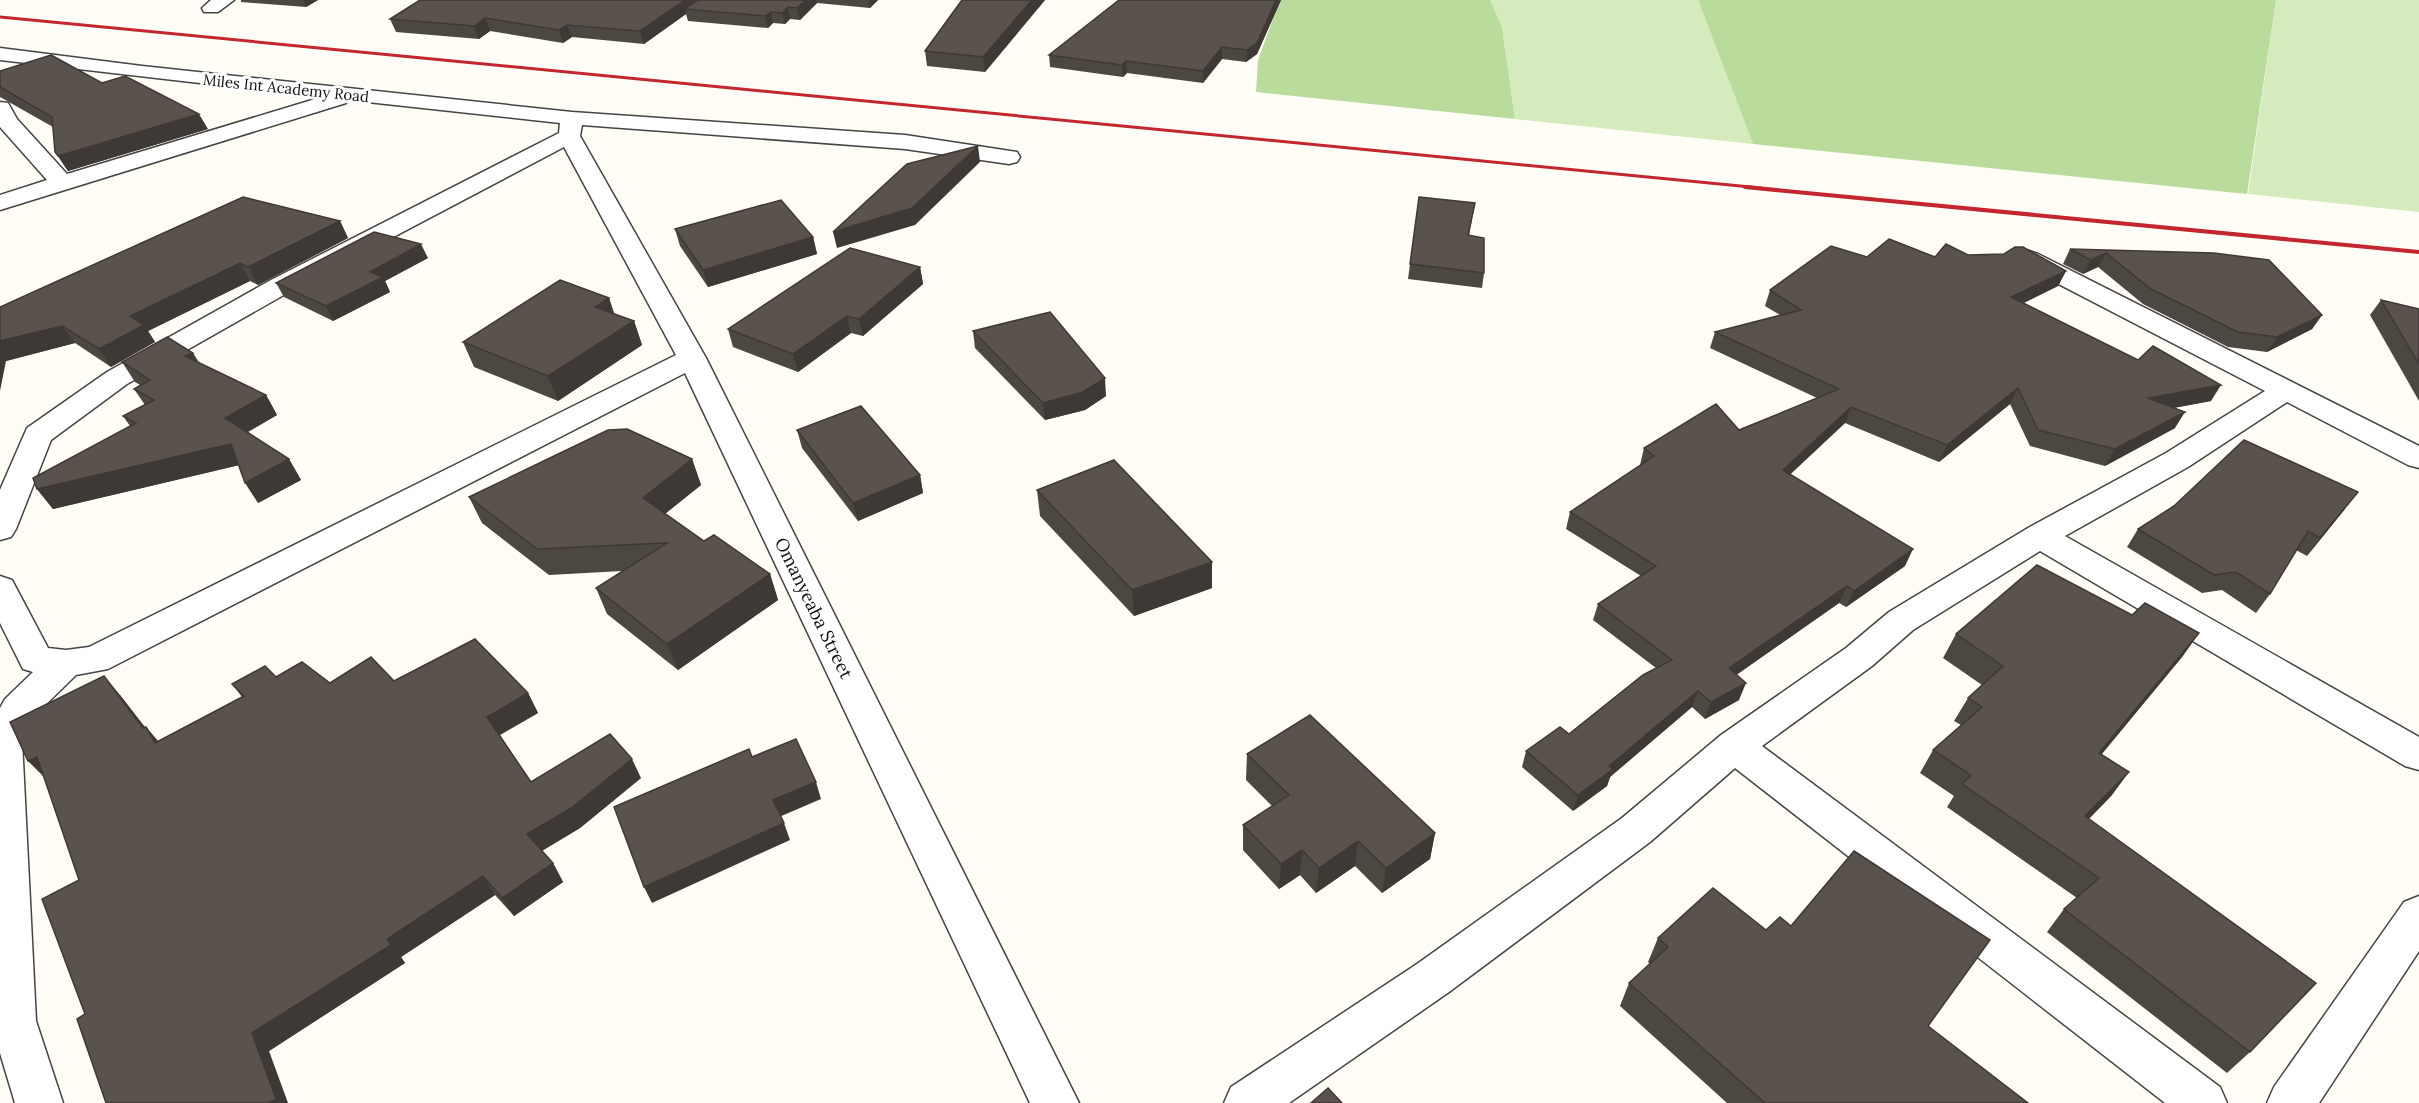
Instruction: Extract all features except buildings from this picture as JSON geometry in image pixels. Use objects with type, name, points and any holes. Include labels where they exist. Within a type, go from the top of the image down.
[{"type":"street","name":"Miles Int Academy Road","points":[[0,54],[354,95],[570,127],[905,142],[937,146],[957,152],[1008,157]]},
{"type":"street","points":[[0,76],[22,57]]},
{"type":"street","points":[[0,203],[354,95]]},
{"type":"street","points":[[0,108],[7,122],[62,183]]},
{"type":"street","points":[[0,529],[38,435],[117,378],[570,127]]},
{"type":"street","name":"Omanyeaba Street","points":[[570,127],[692,358],[1055,1103]]},
{"type":"street","points":[[2029,259],[2419,458]]},
{"type":"street","points":[[0,588],[36,660],[66,663],[95,660],[692,358]]},
{"type":"street","points":[[1248,1103],[1433,978],[1627,837],[1734,746],[1859,657],[1901,621],[2040,536],[2177,460],[2286,390]]},
{"type":"street","points":[[2040,536],[2419,755]]},
{"type":"street","points":[[39,1103],[13,1021],[3,741],[18,709],[66,663]]},
{"type":"street","points":[[1734,746],[2203,1103]]},
{"type":"street","points":[[2291,1103],[2419,915]]},
{"type":"green space","points":[[1280,0],[1490,0],[1502,27],[1515,119],[1256,92],[1258,60]]},
{"type":"green space","points":[[1490,0],[1698,0],[1753,144],[1515,119],[1502,27]]},
{"type":"green space","points":[[1698,0],[2276,0],[2247,194],[1753,144]]},
{"type":"green space","points":[[2276,0],[2419,0],[2419,212],[2248,194]]},
{"type":"railway","points":[[0,17],[1761,188]]},
{"type":"railway","points":[[1745,187],[2419,252]]}]
